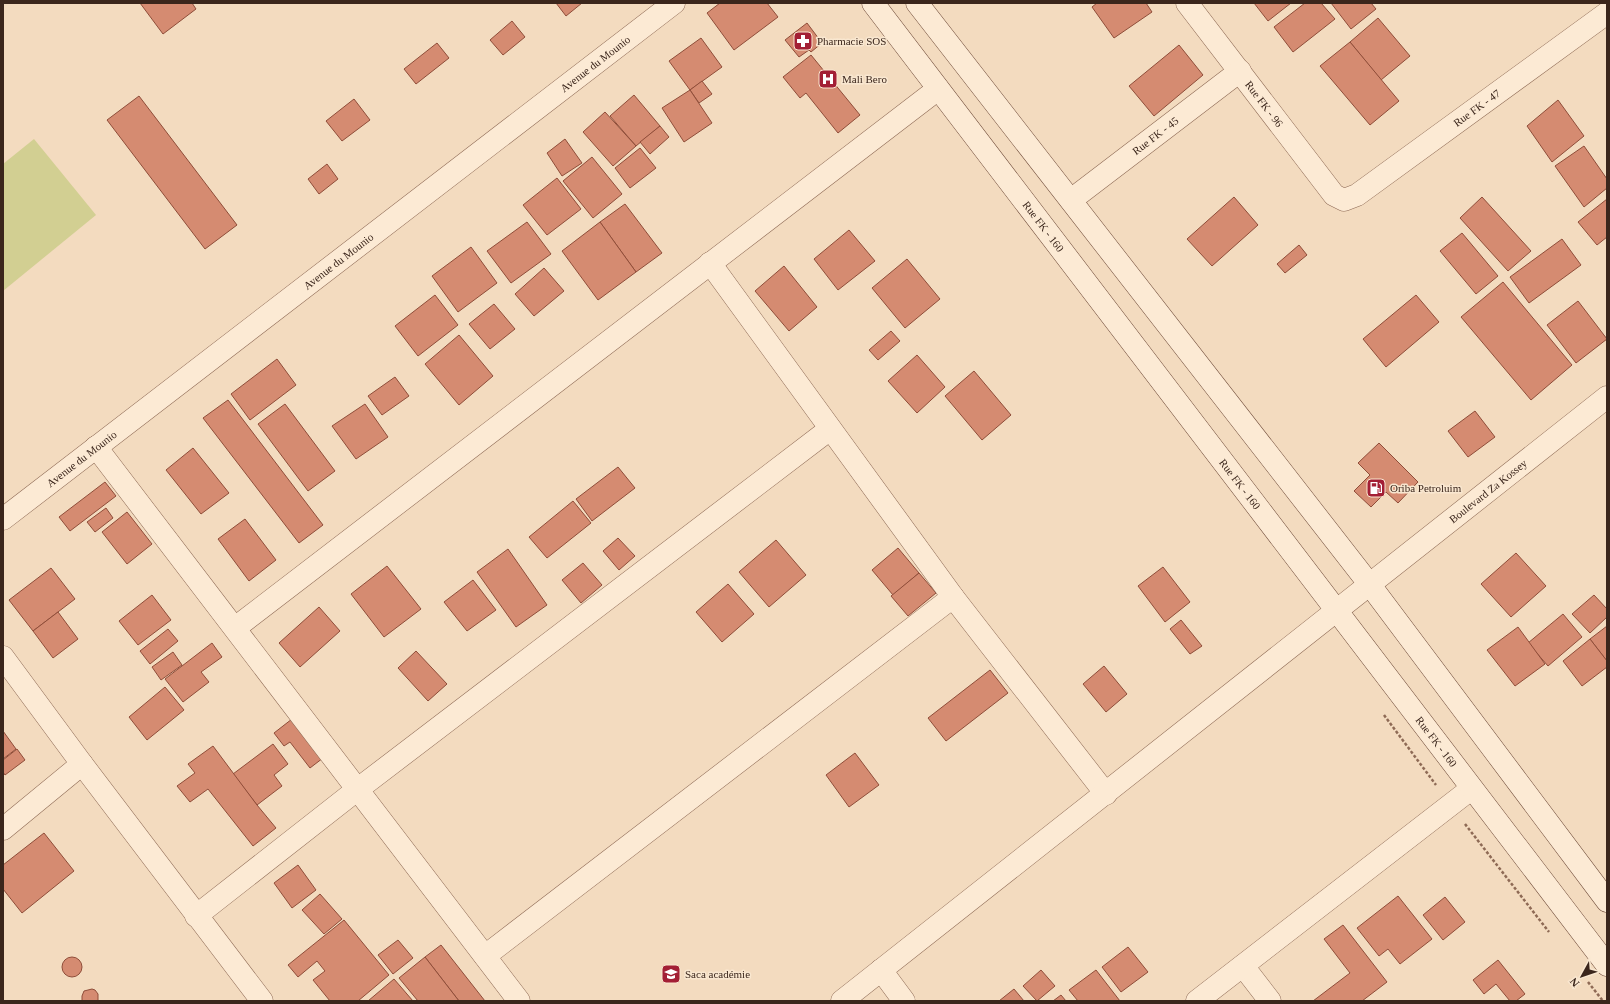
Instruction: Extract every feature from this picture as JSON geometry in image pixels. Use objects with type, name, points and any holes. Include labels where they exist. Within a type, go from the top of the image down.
[{"type":"street","name":"Avenue du Mounio","points":[[3,519],[674,3]]},
{"type":"street","name":"Rue FK - 160","points":[[873,3],[1607,966]]},
{"type":"street","points":[[917,3],[1370,585],[1607,901]]},
{"type":"street","name":"Rue FK - 96","points":[[1187,3],[1334,195],[1344,200]]},
{"type":"street","name":"Rue FK - 47","points":[[1344,200],[1357,195],[1607,13]]},
{"type":"street","name":"Rue FK - 45","points":[[1071,200],[1240,71]]},
{"type":"street","points":[[235,628],[938,88]]},
{"type":"street","points":[[710,263],[953,597],[1106,794]]},
{"type":"street","name":"Boulevard Za Kossey","points":[[842,1001],[1607,397]]},
{"type":"street","points":[[196,916],[358,789],[830,429]]},
{"type":"street","points":[[96,448],[519,1001]]},
{"type":"street","points":[[485,956],[953,597]]},
{"type":"street","points":[[3,657],[196,916],[262,1001]]},
{"type":"street","points":[[3,829],[82,764]]},
{"type":"street","points":[[1197,1001],[1471,789]]},
{"type":"street","points":[[1243,966],[1270,1001]]},
{"type":"street","points":[[881,970],[904,1001]]},
{"type":"shaded area","points":[[34,139],[96,215],[3,291],[3,164]]},
{"type":"building","points":[[140,3],[192,3],[196,9],[163,34]]},
{"type":"building","points":[[556,3],[582,3],[566,16]]},
{"type":"building","points":[[720,3],[767,3],[778,17],[734,50],[707,13]]},
{"type":"building","points":[[1097,3],[1146,3],[1152,12],[1114,38],[1092,7]]},
{"type":"building","points":[[1254,3],[1291,3],[1268,21]]},
{"type":"building","points":[[1305,3],[1321,3],[1335,19],[1293,52],[1274,27]]},
{"type":"building","points":[[1331,3],[1371,3],[1376,9],[1351,29]]},
{"type":"building","points":[[1378,18],[1410,56],[1381,80],[1350,42]]},
{"type":"building","points":[[512,21],[525,37],[503,55],[490,40]]},
{"type":"building","points":[[807,23],[822,43],[811,52],[809,50],[799,57],[785,40]]},
{"type":"building","points":[[701,38],[722,67],[690,90],[669,61]]},
{"type":"building","points":[[1350,42],[1399,101],[1370,125],[1320,66]]},
{"type":"building","points":[[437,43],[449,58],[416,84],[404,69]]},
{"type":"building","points":[[1179,45],[1203,75],[1154,116],[1129,86]]},
{"type":"building","points":[[811,55],[860,115],[838,133],[806,93],[800,98],[783,77]]},
{"type":"building","points":[[702,81],[712,94],[699,103],[690,90]]},
{"type":"building","points":[[690,90],[712,123],[684,142],[662,108]]},
{"type":"building","points":[[634,95],[660,126],[636,146],[610,116]]},
{"type":"building","points":[[139,96],[237,225],[205,249],[107,120]]},
{"type":"building","points":[[354,99],[370,120],[342,141],[326,121]]},
{"type":"building","points":[[1558,100],[1584,136],[1552,162],[1527,126]]},
{"type":"building","points":[[605,112],[636,146],[613,166],[583,132]]},
{"type":"building","points":[[660,126],[669,137],[650,154],[640,142]]},
{"type":"building","points":[[565,139],[582,163],[562,176],[547,153]]},
{"type":"building","points":[[1584,146],[1607,179],[1607,188],[1584,207],[1555,166]]},
{"type":"building","points":[[640,148],[656,168],[630,188],[615,168]]},
{"type":"building","points":[[592,157],[622,194],[593,218],[563,181]]},
{"type":"building","points":[[327,164],[338,179],[319,194],[308,179]]},
{"type":"building","points":[[557,178],[581,209],[547,235],[523,205]]},
{"type":"building","points":[[1234,197],[1258,225],[1212,266],[1187,239]]},
{"type":"building","points":[[1482,197],[1531,251],[1508,271],[1460,218]]},
{"type":"building","points":[[1607,199],[1607,237],[1597,245],[1578,222]]},
{"type":"building","points":[[625,204],[662,253],[636,272],[600,222]]},
{"type":"building","points":[[527,222],[551,254],[511,283],[487,251]]},
{"type":"building","points":[[600,222],[636,272],[598,300],[562,251]]},
{"type":"building","points":[[849,230],[875,261],[838,290],[814,259]]},
{"type":"building","points":[[1462,233],[1498,276],[1476,294],[1440,251]]},
{"type":"building","points":[[1562,239],[1581,265],[1529,303],[1510,277]]},
{"type":"building","points":[[1299,245],[1307,255],[1285,273],[1277,264]]},
{"type":"building","points":[[471,247],[497,283],[458,312],[432,276]]},
{"type":"building","points":[[907,259],[940,299],[905,328],[872,288]]},
{"type":"building","points":[[784,266],[817,307],[789,331],[755,291]]},
{"type":"building","points":[[544,268],[564,291],[534,316],[515,294]]},
{"type":"building","points":[[1503,282],[1572,365],[1531,400],[1461,317]]},
{"type":"building","points":[[435,295],[458,325],[418,356],[395,326]]},
{"type":"building","points":[[1416,295],[1439,322],[1386,367],[1363,339]]},
{"type":"building","points":[[1578,301],[1607,339],[1576,363],[1547,325]]},
{"type":"building","points":[[494,304],[515,329],[490,349],[469,324]]},
{"type":"building","points":[[891,331],[900,341],[878,360],[869,350]]},
{"type":"building","points":[[459,335],[493,376],[459,405],[425,364]]},
{"type":"building","points":[[917,355],[945,387],[917,413],[888,381]]},
{"type":"building","points":[[277,359],[296,385],[250,420],[231,394]]},
{"type":"building","points":[[974,371],[1011,415],[982,440],[945,396]]},
{"type":"building","points":[[395,377],[409,396],[382,415],[368,396]]},
{"type":"building","points":[[228,400],[323,525],[299,543],[203,418]]},
{"type":"building","points":[[285,404],[335,471],[308,491],[258,424]]},
{"type":"building","points":[[365,404],[388,437],[356,459],[332,426]]},
{"type":"building","points":[[1475,411],[1495,437],[1468,457],[1448,431]]},
{"type":"building","points":[[1379,443],[1418,482],[1398,503],[1386,492],[1371,507],[1354,491],[1370,475],[1358,463]]},
{"type":"building","points":[[193,448],[229,493],[201,514],[166,470]]},
{"type":"building","points":[[618,467],[635,488],[592,521],[576,499]]},
{"type":"building","points":[[105,482],[116,496],[70,531],[59,517]]},
{"type":"building","points":[[573,501],[591,523],[547,558],[529,537]]},
{"type":"building","points":[[106,508],[113,518],[95,532],[87,522]]},
{"type":"building","points":[[127,512],[152,544],[127,564],[102,532]]},
{"type":"building","points":[[245,519],[276,560],[249,581],[218,539]]},
{"type":"building","points":[[618,538],[635,556],[619,570],[603,551]]},
{"type":"building","points":[[776,540],[806,575],[769,607],[739,572]]},
{"type":"building","points":[[898,548],[919,573],[893,595],[872,570]]},
{"type":"building","points":[[508,549],[547,605],[516,627],[477,572]]},
{"type":"building","points":[[1516,553],[1546,586],[1511,617],[1481,584]]},
{"type":"building","points":[[583,563],[602,585],[581,603],[562,580]]},
{"type":"building","points":[[387,566],[421,609],[384,637],[351,594]]},
{"type":"building","points":[[1163,567],[1190,602],[1165,622],[1138,586]]},
{"type":"building","points":[[51,568],[75,599],[33,631],[9,600]]},
{"type":"building","points":[[919,573],[936,593],[908,616],[891,596]]},
{"type":"building","points":[[473,580],[496,610],[467,631],[444,602]]},
{"type":"building","points":[[728,584],[754,614],[722,642],[696,612]]},
{"type":"building","points":[[152,595],[171,620],[138,645],[119,621]]},
{"type":"building","points":[[1594,595],[1607,609],[1607,617],[1590,633],[1572,614]]},
{"type":"building","points":[[319,607],[340,631],[300,667],[279,643]]},
{"type":"building","points":[[58,612],[78,639],[53,658],[33,631]]},
{"type":"building","points":[[1563,614],[1582,637],[1548,666],[1528,643]]},
{"type":"building","points":[[1181,620],[1202,646],[1190,654],[1170,629]]},
{"type":"building","points":[[1607,626],[1607,661],[1590,639]]},
{"type":"building","points":[[1518,627],[1545,664],[1515,686],[1487,650]]},
{"type":"building","points":[[168,629],[178,641],[150,664],[140,651]]},
{"type":"building","points":[[1590,639],[1607,661],[1607,667],[1582,686],[1563,661]]},
{"type":"building","points":[[212,643],[222,657],[201,672],[209,682],[183,702],[165,679]]},
{"type":"building","points":[[416,651],[447,684],[428,701],[398,668]]},
{"type":"building","points":[[173,652],[182,665],[161,680],[152,667]]},
{"type":"building","points":[[1104,666],[1127,694],[1106,712],[1083,684]]},
{"type":"building","points":[[990,670],[1008,693],[946,741],[928,718]]},
{"type":"building","points":[[165,687],[184,710],[147,740],[129,717]]},
{"type":"building","points":[[292,719],[323,758],[310,768],[290,742],[284,746],[274,733]]},
{"type":"building","points":[[3,731],[16,749],[3,759]]},
{"type":"building","points":[[273,744],[288,764],[274,775],[282,786],[257,805],[233,774]]},
{"type":"building","points":[[213,746],[276,828],[253,846],[208,789],[190,802],[177,786],[195,773],[188,764]]},
{"type":"building","points":[[17,749],[25,760],[5,775],[3,772],[3,760]]},
{"type":"building","points":[[855,753],[879,785],[849,807],[826,775]]},
{"type":"building","points":[[44,833],[74,871],[22,913],[3,889],[3,865]]},
{"type":"building","points":[[298,865],[316,890],[292,908],[274,883]]},
{"type":"building","points":[[320,894],[342,919],[324,934],[302,910]]},
{"type":"building","points":[[1398,896],[1432,939],[1400,964],[1388,949],[1379,956],[1357,928]]},
{"type":"building","points":[[1445,897],[1465,922],[1443,940],[1423,915]]},
{"type":"building","points":[[344,920],[389,975],[358,1001],[330,1001],[313,980],[325,971],[317,961],[298,977],[288,965]]},
{"type":"building","points":[[1343,925],[1387,982],[1362,1001],[1313,1001],[1350,973],[1324,939]]},
{"type":"building","points":[[398,940],[413,958],[393,974],[378,955]]},
{"type":"building","points":[[441,945],[485,1001],[459,1001],[425,957]]},
{"type":"building","points":[[1128,947],[1148,972],[1121,992],[1102,967]]},
{"type":"building","points":[[72,957],[79,960],[82,967],[79,974],[72,977],[65,974],[62,967],[65,960]]},
{"type":"building","points":[[425,957],[459,1001],[418,1001],[399,978]]},
{"type":"building","points":[[1498,960],[1525,994],[1516,1001],[1510,1001],[1496,984],[1484,994],[1473,980]]},
{"type":"building","points":[[1041,970],[1055,986],[1037,1001],[1023,986]]},
{"type":"building","points":[[1096,970],[1120,1001],[1078,1001],[1069,990]]},
{"type":"building","points":[[394,979],[413,1001],[368,1001]]},
{"type":"building","points":[[92,989],[98,994],[98,1001],[82,1001],[84,991]]},
{"type":"building","points":[[1014,989],[1024,1001],[999,1001]]},
{"type":"building","points":[[1061,995],[1066,1001],[1053,1001]]},
{"type":"place","name":"Pharmacie SOS","points":[[803,41]]},
{"type":"place","name":"Mali Bero","points":[[828,79]]},
{"type":"place","name":"Oriba Petroluim","points":[[1376,488]]},
{"type":"place","name":"Saca académie","points":[[671,974]]}]
